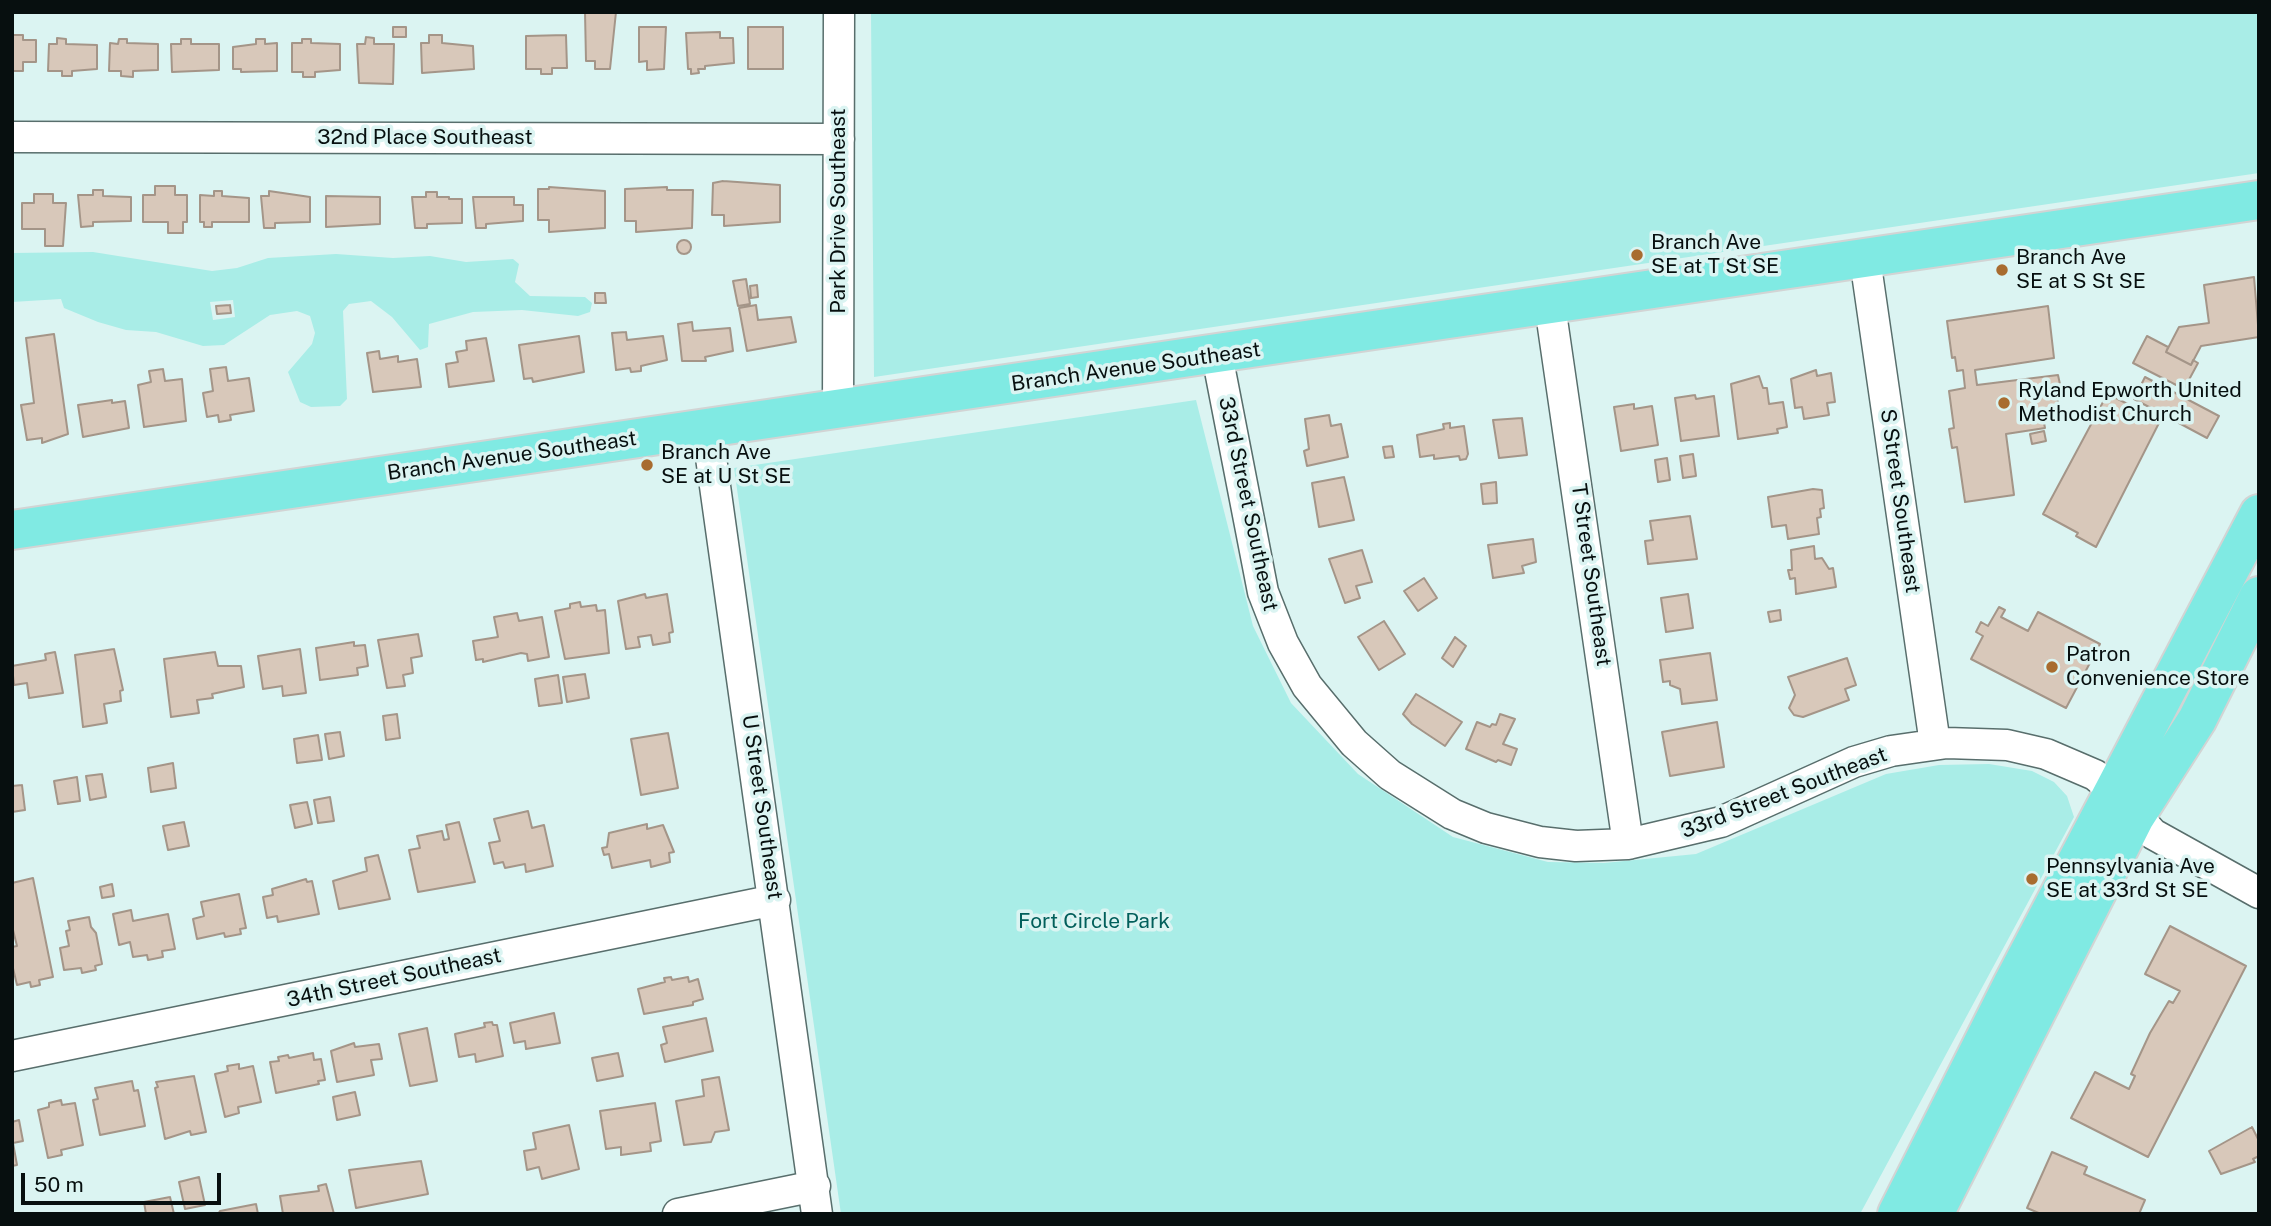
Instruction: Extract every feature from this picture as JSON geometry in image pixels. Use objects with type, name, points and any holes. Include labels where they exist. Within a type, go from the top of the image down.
[{"type":"highway","name":"Branch Avenue Southeast","points":[[12,530],[2259,200]]},
{"type":"highway","points":[[1934,1214],[2259,514]]},
{"type":"highway","points":[[1897,1214],[2124,803],[2197,720],[2259,596]]},
{"type":"street","name":"Park Drive Southeast","points":[[838,410],[839,12]]},
{"type":"street","name":"32nd Place Southeast","points":[[12,137],[839,139]]},
{"type":"street","name":"S Street Southeast","points":[[1865,259],[1935,744]]},
{"type":"street","name":"T Street Southeast","points":[[1550,306],[1628,844]]},
{"type":"street","name":"33rd Street Southeast","points":[[1217,355],[1263,592],[1272,618],[1303,678],[1337,725],[1390,775],[1431,802],[1469,822],[1540,842],[1576,846],[1628,844],[1721,822],[1866,758],[1935,744],[1980,743],[2033,750],[2083,768],[2124,803],[2153,834],[2259,894]]},
{"type":"street","name":"U Street Southeast","points":[[707,429],[816,1200]]},
{"type":"street","name":"34th Street Southeast","points":[[12,1056],[775,900]]},
{"type":"street","points":[[678,1214],[816,1200]]},
{"type":"green space","points":[[871,12],[2259,12],[2259,173],[874,377]]},
{"type":"green space","points":[[93,252],[212,271],[237,268],[268,258],[336,254],[393,258],[430,256],[466,262],[513,259],[519,264],[515,282],[530,296],[585,297],[592,303],[590,312],[578,316],[522,310],[473,312],[429,324],[428,347],[420,350],[392,317],[371,301],[349,304],[343,311],[347,399],[340,406],[311,407],[300,402],[288,372],[312,344],[315,333],[310,316],[297,311],[270,315],[224,345],[203,346],[156,332],[126,330],[64,308],[61,299],[12,302],[12,253]],"holes":[[[233,300],[235,317],[213,320],[210,302]]]},
{"type":"green space","name":"Fort Circle Park","points":[[1196,400],[1253,626],[1291,703],[1358,774],[1453,837],[1548,862],[1604,863],[1696,854],[1886,774],[1939,765],[1989,764],[2032,771],[2054,782],[2067,796],[2074,817],[1860,1214],[841,1214],[734,468]]},
{"type":"building","points":[[585,12],[616,12],[610,69],[595,69],[595,61],[586,61]]},
{"type":"building","points":[[393,27],[406,27],[406,37],[393,37]]},
{"type":"building","points":[[639,27],[666,27],[664,69],[647,70],[647,61],[639,62]]},
{"type":"building","points":[[748,27],[783,27],[783,69],[748,69]]},
{"type":"building","points":[[720,32],[720,38],[733,38],[734,63],[705,66],[705,69],[698,69],[699,73],[691,74],[691,69],[688,69],[686,33]]},
{"type":"building","points":[[12,35],[23,35],[23,40],[36,40],[36,62],[23,62],[23,71],[12,71]]},
{"type":"building","points":[[429,35],[442,35],[442,43],[473,46],[474,69],[422,73],[421,43],[429,43]]},
{"type":"building","points":[[566,35],[567,68],[552,68],[552,74],[541,74],[541,69],[526,69],[526,36]]},
{"type":"building","points":[[366,37],[374,38],[374,44],[394,44],[393,84],[359,83],[357,44],[365,44]]},
{"type":"building","points":[[57,38],[66,39],[66,44],[97,45],[97,69],[72,71],[72,76],[62,76],[62,71],[48,71],[49,44],[57,44]]},
{"type":"building","points":[[119,39],[127,39],[127,43],[158,44],[158,70],[133,71],[133,77],[121,76],[121,71],[109,71],[110,43],[118,44]]},
{"type":"building","points":[[181,39],[191,39],[191,44],[219,44],[219,70],[172,72],[171,44],[181,44]]},
{"type":"building","points":[[256,39],[265,39],[265,44],[277,43],[277,71],[241,72],[241,69],[233,69],[233,47],[256,44]]},
{"type":"building","points":[[302,39],[311,39],[311,43],[340,44],[340,70],[315,72],[315,77],[303,77],[303,72],[292,72],[292,43],[302,43]]},
{"type":"building","points":[[723,181],[780,185],[780,222],[724,226],[724,215],[712,215],[713,183]]},
{"type":"building","points":[[155,186],[175,186],[175,195],[187,195],[187,222],[183,222],[183,233],[168,233],[168,222],[143,222],[143,195],[155,195]]},
{"type":"building","points":[[549,187],[605,191],[605,228],[549,232],[549,220],[538,220],[538,189]]},
{"type":"building","points":[[667,187],[667,190],[693,190],[692,228],[636,232],[636,221],[625,221],[625,189]]},
{"type":"building","points":[[93,190],[103,190],[103,196],[131,197],[131,221],[93,222],[93,226],[81,227],[78,195],[93,195]]},
{"type":"building","points":[[214,191],[222,191],[222,196],[249,198],[249,222],[212,222],[212,227],[204,227],[204,222],[200,222],[200,195],[214,196]]},
{"type":"building","points":[[269,191],[310,197],[310,222],[275,223],[275,228],[264,228],[261,196],[269,196]]},
{"type":"building","points":[[426,192],[437,192],[437,197],[462,199],[462,223],[427,224],[427,228],[415,228],[412,197],[426,197]]},
{"type":"building","points":[[34,194],[53,194],[53,203],[66,203],[63,246],[45,246],[45,229],[22,229],[22,203],[34,203]]},
{"type":"building","points":[[326,196],[380,197],[380,224],[326,227]]},
{"type":"building","points":[[473,197],[514,197],[514,205],[523,205],[523,221],[486,224],[486,228],[476,228]]},
{"type":"building","points":[[681,240],[687,240],[691,247],[687,254],[681,254],[677,250],[677,244]]},
{"type":"building","points":[[2254,277],[2259,337],[2201,346],[2191,365],[2166,352],[2179,327],[2209,323],[2204,285]]},
{"type":"building","points":[[746,279],[750,304],[738,306],[733,281]]},
{"type":"building","points":[[757,285],[758,297],[751,298],[750,286]]},
{"type":"building","points":[[595,293],[605,293],[606,303],[595,303]]},
{"type":"building","points":[[230,305],[231,313],[217,314],[216,306]]},
{"type":"building","points":[[756,305],[758,320],[791,317],[796,342],[747,351],[739,308]]},
{"type":"building","name":"Ryland Epworth United Methodist Church","points":[[2048,306],[2054,358],[1975,370],[1977,385],[2058,375],[2061,389],[2056,390],[2060,415],[2043,418],[2045,428],[2006,434],[2014,495],[1965,502],[1957,447],[1952,448],[1949,429],[1954,428],[1949,391],[1965,388],[1963,370],[1957,371],[1955,357],[1952,358],[1947,321]]},
{"type":"building","points":[[692,322],[693,331],[730,328],[733,351],[705,357],[706,361],[682,361],[678,324]]},
{"type":"building","points":[[626,332],[627,340],[663,336],[667,360],[641,366],[641,371],[631,372],[630,368],[616,370],[612,333]]},
{"type":"building","points":[[54,334],[68,434],[42,443],[42,438],[27,440],[21,405],[34,403],[26,338]]},
{"type":"building","points":[[579,336],[584,372],[533,382],[532,378],[524,379],[519,345]]},
{"type":"building","points":[[2147,336],[2168,347],[2166,352],[2191,365],[2193,360],[2198,363],[2184,389],[2133,363]]},
{"type":"building","points":[[486,338],[494,381],[449,387],[446,364],[458,362],[456,352],[467,350],[466,341]]},
{"type":"building","points":[[379,351],[380,359],[398,356],[398,362],[417,359],[421,387],[373,392],[367,353]]},
{"type":"building","points":[[226,367],[228,381],[249,378],[254,411],[230,415],[231,420],[219,422],[218,415],[207,417],[203,393],[213,391],[210,369]]},
{"type":"building","points":[[163,369],[165,381],[182,379],[186,421],[144,427],[138,385],[151,382],[149,371]]},
{"type":"building","points":[[1816,370],[1817,376],[1831,373],[1835,402],[1827,403],[1829,415],[1804,419],[1802,407],[1795,408],[1791,379]]},
{"type":"building","points":[[1759,376],[1763,388],[1767,388],[1769,404],[1783,402],[1787,427],[1777,429],[1778,433],[1738,439],[1731,384]]},
{"type":"building","points":[[2145,377],[2219,416],[2207,438],[2134,399]]},
{"type":"building","points":[[2110,389],[2118,393],[2116,398],[2160,421],[2096,547],[2076,536],[2078,533],[2043,514]]},
{"type":"building","points":[[1695,395],[1696,399],[1714,396],[1719,436],[1681,441],[1675,398]]},
{"type":"building","points":[[112,400],[112,403],[125,401],[129,428],[83,437],[78,405]]},
{"type":"building","points":[[1634,404],[1634,409],[1652,406],[1658,445],[1621,451],[1614,407]]},
{"type":"building","points":[[1329,415],[1331,426],[1341,424],[1348,457],[1307,466],[1304,451],[1309,449],[1305,419]]},
{"type":"building","points":[[1522,418],[1527,455],[1499,458],[1493,420]]},
{"type":"building","points":[[1450,423],[1450,428],[1464,426],[1468,454],[1466,459],[1460,460],[1459,456],[1434,459],[1434,455],[1420,457],[1417,435],[1444,429],[1443,424]]},
{"type":"building","points":[[2044,431],[2046,441],[2032,444],[2030,434]]},
{"type":"building","points":[[1392,446],[1394,457],[1385,458],[1383,447]]},
{"type":"building","points":[[1693,454],[1696,476],[1683,478],[1680,456]]},
{"type":"building","points":[[1667,458],[1670,480],[1658,482],[1655,460]]},
{"type":"building","points":[[1344,477],[1354,520],[1319,527],[1312,483]]},
{"type":"building","points":[[1496,482],[1497,503],[1483,504],[1481,484]]},
{"type":"building","points":[[1813,489],[1822,490],[1824,508],[1820,509],[1821,517],[1817,518],[1819,534],[1788,539],[1786,525],[1772,527],[1768,497]]},
{"type":"building","points":[[1690,516],[1697,559],[1648,564],[1645,541],[1653,540],[1650,521]]},
{"type":"building","points":[[1533,539],[1536,562],[1522,566],[1524,573],[1493,578],[1488,545]]},
{"type":"building","points":[[1814,546],[1815,559],[1822,558],[1829,569],[1833,568],[1836,587],[1796,594],[1795,578],[1790,579],[1788,570],[1792,570],[1791,550]]},
{"type":"building","points":[[1362,550],[1372,582],[1356,586],[1360,598],[1345,603],[1329,559]]},
{"type":"building","points":[[1424,578],[1437,598],[1418,611],[1404,591]]},
{"type":"building","points":[[645,594],[646,598],[667,594],[673,632],[669,633],[670,642],[653,645],[651,635],[638,637],[640,647],[626,649],[618,601]]},
{"type":"building","points":[[1688,594],[1693,628],[1666,632],[1661,598]]},
{"type":"building","points":[[580,602],[581,607],[596,605],[597,611],[605,610],[609,653],[565,659],[555,611],[570,608],[570,604]]},
{"type":"building","points":[[1999,607],[2005,610],[2001,617],[2028,631],[2038,612],[2100,644],[2066,708],[1971,659],[1983,636],[1976,632],[1981,622],[1988,626]]},
{"type":"building","points":[[1780,610],[1781,620],[1770,622],[1768,612]]},
{"type":"building","points":[[517,613],[519,621],[542,617],[549,657],[528,661],[527,654],[521,653],[483,662],[483,659],[476,660],[473,641],[498,637],[494,617]]},
{"type":"building","points":[[1384,621],[1405,654],[1379,670],[1358,637]]},
{"type":"building","points":[[418,634],[422,656],[411,658],[413,673],[403,675],[405,686],[387,688],[378,640]]},
{"type":"building","points":[[1455,637],[1466,646],[1453,667],[1442,658]]},
{"type":"building","points":[[354,642],[354,646],[365,645],[368,666],[357,668],[358,675],[320,680],[316,648]]},
{"type":"building","points":[[114,649],[123,690],[120,691],[121,701],[104,704],[107,723],[83,727],[75,655]]},
{"type":"building","points":[[300,649],[306,693],[283,696],[282,686],[263,689],[258,656]]},
{"type":"building","points":[[55,652],[63,693],[29,698],[27,683],[14,685],[12,666],[46,660],[45,654]]},
{"type":"building","points":[[215,652],[218,666],[241,666],[244,687],[212,694],[213,698],[197,700],[199,713],[171,717],[164,659]]},
{"type":"building","points":[[1710,653],[1717,700],[1682,704],[1680,689],[1670,685],[1670,681],[1663,682],[1660,660]]},
{"type":"building","points":[[1847,658],[1856,685],[1845,689],[1849,700],[1803,717],[1794,715],[1789,708],[1795,695],[1788,677]]},
{"type":"building","points":[[585,674],[589,698],[567,702],[563,677]]},
{"type":"building","points":[[558,675],[562,703],[539,706],[535,679]]},
{"type":"building","points":[[1416,694],[1462,722],[1445,746],[1412,724],[1403,714]]},
{"type":"building","points":[[397,714],[400,738],[386,740],[383,716]]},
{"type":"building","points":[[1500,714],[1515,719],[1503,744],[1517,749],[1511,765],[1498,760],[1496,762],[1466,749],[1477,722],[1490,727],[1492,724],[1496,725]]},
{"type":"building","points":[[1717,722],[1724,767],[1670,776],[1662,732]]},
{"type":"building","points":[[340,732],[344,756],[329,759],[325,734]]},
{"type":"building","points":[[668,733],[678,788],[641,795],[631,739]]},
{"type":"building","points":[[318,735],[322,760],[297,763],[294,739]]},
{"type":"building","points":[[173,763],[176,788],[151,792],[148,768]]},
{"type":"building","points":[[102,774],[106,797],[90,800],[86,776]]},
{"type":"building","points":[[77,777],[80,801],[58,804],[54,781]]},
{"type":"building","points":[[22,785],[25,810],[12,812],[12,786]]},
{"type":"building","points":[[330,797],[334,821],[318,823],[314,800]]},
{"type":"building","points":[[307,802],[312,824],[295,828],[290,805]]},
{"type":"building","points":[[528,811],[532,828],[544,825],[553,866],[526,872],[525,864],[505,868],[503,862],[494,864],[489,843],[500,841],[494,819]]},
{"type":"building","points":[[184,822],[189,846],[168,850],[163,826]]},
{"type":"building","points":[[459,822],[475,882],[418,892],[409,850],[420,848],[417,836],[442,831],[444,840],[449,839],[446,825]]},
{"type":"building","points":[[647,824],[647,829],[663,825],[674,852],[669,853],[670,862],[651,867],[650,860],[612,868],[609,854],[604,855],[602,848],[607,847],[609,833]]},
{"type":"building","points":[[378,855],[390,899],[339,909],[333,881],[367,871],[365,858]]},
{"type":"building","points":[[33,878],[53,977],[39,980],[40,985],[31,987],[30,982],[17,985],[12,964],[12,947],[17,946],[12,926],[12,883]]},
{"type":"building","points":[[306,879],[307,882],[312,881],[319,914],[278,922],[277,916],[267,918],[263,897],[273,895],[272,889]]},
{"type":"building","points":[[112,884],[114,896],[102,898],[100,887]]},
{"type":"building","points":[[239,894],[246,928],[240,929],[241,934],[225,937],[224,933],[197,939],[193,919],[204,916],[201,902]]},
{"type":"building","points":[[131,910],[133,921],[168,914],[175,949],[162,951],[163,957],[148,960],[147,955],[133,957],[130,942],[119,945],[113,914]]},
{"type":"building","points":[[89,917],[91,927],[96,933],[102,964],[95,966],[96,970],[82,973],[81,968],[64,970],[60,948],[69,946],[66,931],[70,930],[68,921]]},
{"type":"building","points":[[2170,926],[2246,966],[2148,1157],[2071,1118],[2095,1072],[2129,1089],[2135,1076],[2131,1074],[2150,1033],[2169,1001],[2173,1003],[2180,991],[2145,974]]},
{"type":"building","points":[[671,977],[672,980],[688,977],[689,982],[698,979],[703,999],[693,1002],[693,1005],[644,1014],[638,989],[665,982],[664,978]]},
{"type":"building","points":[[554,1013],[560,1043],[526,1049],[525,1041],[514,1043],[510,1023]]},
{"type":"building","points":[[706,1018],[713,1051],[665,1062],[661,1045],[667,1043],[663,1027]]},
{"type":"building","points":[[492,1022],[497,1025],[503,1056],[476,1062],[475,1054],[459,1057],[455,1034],[485,1027],[484,1023]]},
{"type":"building","points":[[427,1028],[437,1081],[410,1086],[399,1034]]},
{"type":"building","points":[[354,1043],[355,1047],[379,1044],[382,1059],[371,1060],[374,1075],[337,1082],[331,1051]]},
{"type":"building","points":[[313,1053],[314,1060],[321,1059],[325,1080],[318,1081],[319,1084],[276,1093],[270,1062],[279,1061],[278,1057],[288,1055],[289,1058]]},
{"type":"building","points":[[618,1053],[623,1076],[597,1081],[592,1058]]},
{"type":"building","points":[[239,1064],[239,1069],[253,1066],[261,1102],[238,1107],[239,1113],[225,1117],[215,1074],[228,1071],[227,1066]]},
{"type":"building","points":[[194,1076],[206,1132],[191,1135],[190,1131],[165,1139],[156,1082]]},
{"type":"building","points":[[719,1077],[729,1130],[715,1132],[711,1142],[684,1145],[676,1101],[704,1096],[702,1080]]},
{"type":"building","points":[[132,1081],[134,1091],[138,1090],[145,1126],[100,1135],[93,1100],[98,1099],[95,1088]]},
{"type":"building","points":[[355,1092],[360,1115],[337,1120],[333,1097]]},
{"type":"building","points":[[61,1100],[62,1105],[75,1103],[83,1145],[61,1150],[62,1155],[48,1158],[38,1110]]},
{"type":"building","points":[[655,1103],[661,1141],[650,1143],[651,1151],[621,1155],[621,1147],[606,1149],[600,1111]]},
{"type":"building","points":[[19,1120],[23,1141],[13,1143],[17,1165],[12,1166],[12,1122]]},
{"type":"building","points":[[569,1125],[579,1169],[542,1179],[539,1167],[527,1170],[524,1151],[536,1149],[533,1133]]},
{"type":"building","points":[[2252,1127],[2259,1141],[2259,1156],[2253,1159],[2255,1162],[2221,1174],[2209,1151]]},
{"type":"building","points":[[2052,1152],[2087,1167],[2084,1174],[2145,1200],[2139,1214],[2041,1214],[2027,1208]]},
{"type":"building","points":[[421,1161],[428,1194],[356,1208],[349,1170]]},
{"type":"building","points":[[199,1177],[205,1205],[185,1209],[179,1182]]},
{"type":"building","points":[[326,1184],[334,1214],[283,1214],[280,1196],[319,1191],[318,1186]]},
{"type":"building","points":[[170,1197],[174,1214],[146,1214],[144,1202]]},
{"type":"building","points":[[256,1204],[258,1214],[218,1214],[220,1211]]},
{"type":"place","name":"Branch Ave SE at T St SE","points":[[1637,255]]},
{"type":"place","name":"Branch Ave SE at S St SE","points":[[2002,270]]},
{"type":"place","name":"Ryland Epworth United Methodist Church","points":[[2004,403]]},
{"type":"place","name":"Branch Ave SE at U St SE","points":[[647,465]]},
{"type":"place","name":"Patron Convenience Store","points":[[2052,667]]},
{"type":"place","name":"Pennsylvania Ave SE at 33rd St SE","points":[[2032,879]]}]
